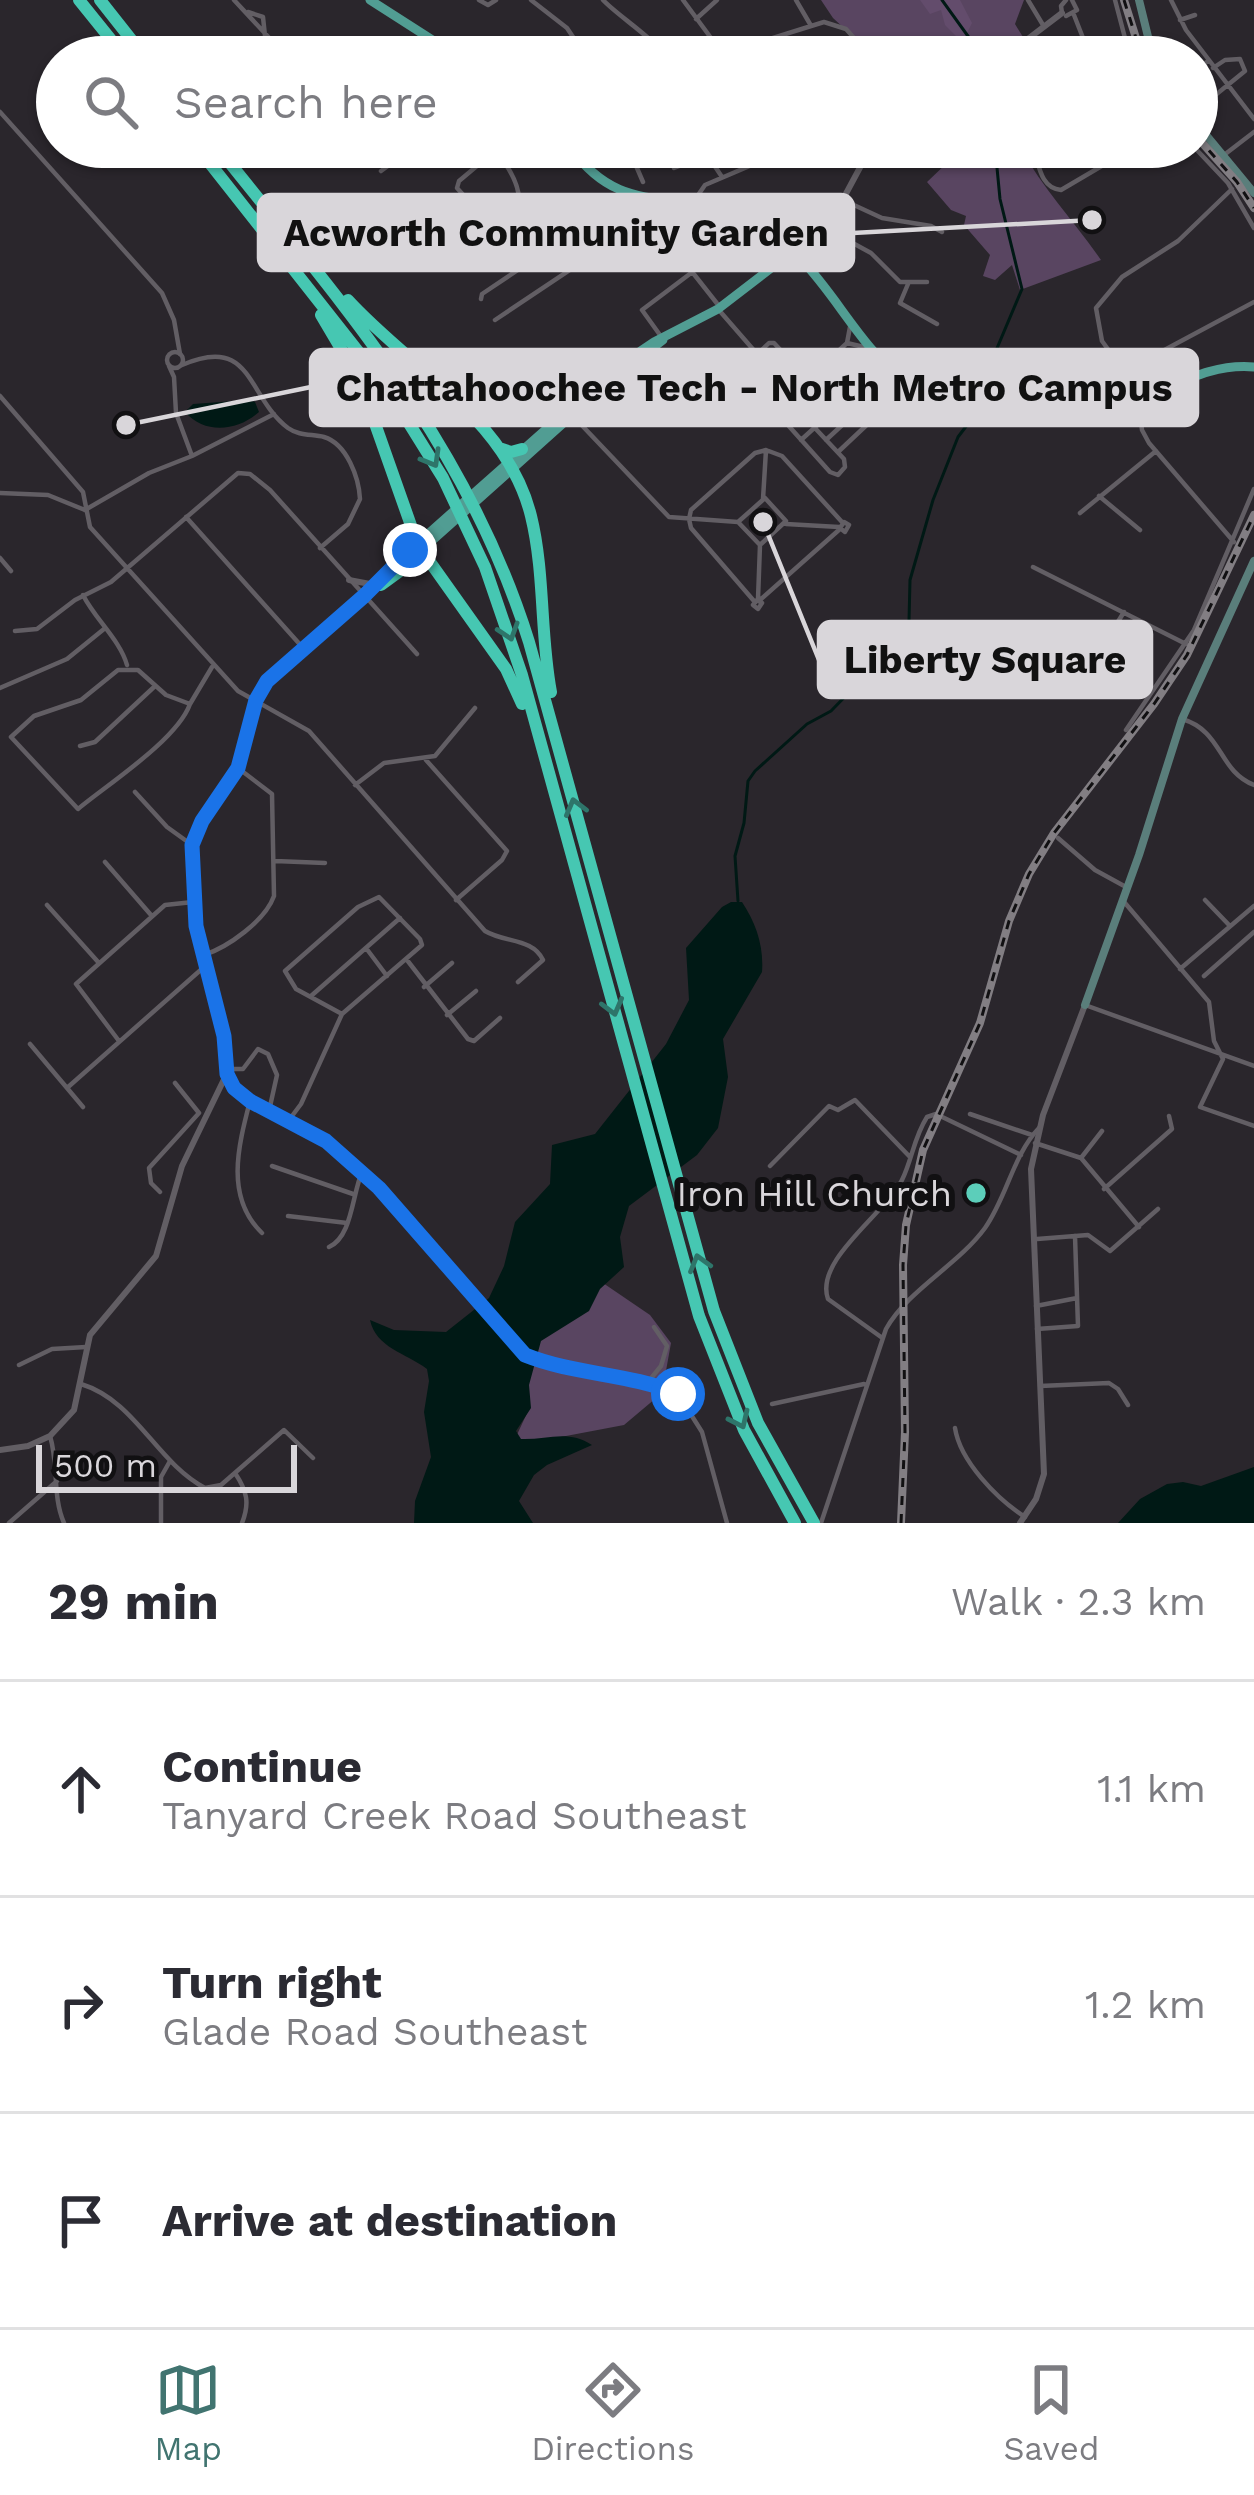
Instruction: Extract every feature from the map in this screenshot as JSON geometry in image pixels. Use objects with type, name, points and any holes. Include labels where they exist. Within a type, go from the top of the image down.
[{"type":"highway","points":[[80,0],[108,36]]},
{"type":"highway","points":[[100,0],[128,36]]},
{"type":"highway","points":[[213,168],[387,388],[466,523],[505,619],[699,1316],[744,1430],[795,1523]]},
{"type":"highway","points":[[234,168],[400,379],[478,513],[520,614],[714,1311],[752,1410],[817,1523]]},
{"type":"highway","points":[[290,238],[368,320],[445,387],[510,465],[527,502],[537,545],[542,648],[559,748]]},
{"type":"highway","points":[[289,263],[360,381],[417,543],[513,681],[564,828]]},
{"type":"highway","points":[[498,447],[511,452],[522,449]]},
{"type":"highway","points":[[381,585],[418,558],[430,562]]},
{"type":"main road","points":[[370,0],[426,36]]},
{"type":"main road","points":[[1138,0],[1147,36]]},
{"type":"main road","points":[[1218,148],[1252,185]]},
{"type":"main road","points":[[588,168],[616,190],[694,201],[756,224],[801,259],[889,367],[953,410]]},
{"type":"main road","points":[[510,465],[522,449],[568,416],[589,391],[635,353],[719,309],[772,265],[780,250],[772,236]]},
{"type":"main road","points":[[772,265],[801,259],[807,244]]},
{"type":"main road","points":[[801,259],[864,347],[907,388],[953,410],[994,420],[1098,417],[1139,408],[1212,375],[1254,369]]},
{"type":"main road","points":[[417,543],[663,340]]},
{"type":"main road","points":[[994,420],[1139,408],[1157,392],[1206,371],[1254,369]]},
{"type":"main road","points":[[1134,384],[1142,393],[1157,392]]},
{"type":"main road","points":[[1085,1005],[1182,719],[1254,561]]},
{"type":"street","points":[[234,0],[266,36]]},
{"type":"street","points":[[479,0],[488,5],[496,0]]},
{"type":"street","points":[[531,0],[572,36]]},
{"type":"street","points":[[603,0],[643,36]]},
{"type":"street","points":[[683,0],[709,36]]},
{"type":"street","points":[[696,19],[717,0]]},
{"type":"street","points":[[796,0],[810,24]]},
{"type":"street","points":[[1028,0],[1043,26]]},
{"type":"street","points":[[1062,13],[1061,6],[1069,0],[1078,8],[1074,15]]},
{"type":"street","points":[[1115,0],[1124,36]]},
{"type":"street","points":[[1171,0],[1191,36]]},
{"type":"street","points":[[1030,36],[1062,13],[1074,15]]},
{"type":"street","points":[[1074,15],[1082,36]]},
{"type":"street","points":[[1180,20],[1195,16]]},
{"type":"street","points":[[778,36],[810,24],[840,25],[851,36]]},
{"type":"street","points":[[1218,66],[1240,59],[1244,74],[1218,94]]},
{"type":"street","points":[[1218,74],[1254,119]]},
{"type":"street","points":[[0,115],[36,150]]},
{"type":"street","points":[[1224,155],[1254,133]]},
{"type":"street","points":[[52,168],[162,293],[174,320],[181,361],[174,377]]},
{"type":"street","points":[[381,171],[385,168]]},
{"type":"street","points":[[473,168],[457,188],[491,231],[496,231],[514,220],[519,209],[507,168]]},
{"type":"street","points":[[637,168],[643,182]]},
{"type":"street","points":[[716,168],[722,177]]},
{"type":"street","points":[[694,201],[702,188],[744,168]]},
{"type":"street","points":[[801,259],[807,244],[826,229],[860,168]]},
{"type":"street","points":[[1040,168],[1054,190],[1068,187],[1094,168]]},
{"type":"street","points":[[1213,168],[1232,189],[1254,228]]},
{"type":"street","points":[[1232,189],[1178,241],[1122,278],[1096,308],[1102,341],[1134,384],[1145,436],[1234,542]]},
{"type":"street","points":[[495,320],[661,208],[663,198]]},
{"type":"street","points":[[843,200],[882,218],[942,232]]},
{"type":"street","points":[[663,340],[642,310],[756,224]]},
{"type":"street","points":[[826,229],[871,253],[894,280],[927,282]]},
{"type":"street","points":[[482,299],[482,294],[555,244],[566,247],[579,260]]},
{"type":"street","points":[[693,273],[758,355]]},
{"type":"street","points":[[908,284],[900,303],[937,325]]},
{"type":"street","points":[[1126,370],[1254,302]]},
{"type":"street","points":[[780,415],[847,343],[850,327]]},
{"type":"street","points":[[175,342],[166,359],[174,377],[176,412],[192,456]]},
{"type":"street","points":[[814,428],[838,452],[846,464],[844,471],[835,475],[749,382],[742,372],[758,355],[774,343],[835,409]]},
{"type":"street","points":[[847,343],[864,347]]},
{"type":"street","points":[[749,382],[783,352]]},
{"type":"street","points":[[171,353],[181,361]]},
{"type":"street","points":[[169,366],[213,356],[236,362],[281,421],[299,434],[332,441],[350,465],[360,499],[354,516],[320,548]]},
{"type":"street","points":[[760,393],[793,363]]},
{"type":"street","points":[[838,452],[889,404],[856,366],[835,383],[848,397]]},
{"type":"street","points":[[801,440],[868,379]]},
{"type":"street","points":[[770,404],[808,380]]},
{"type":"street","points":[[826,440],[879,391]]},
{"type":"street","points":[[0,395],[83,492],[90,527],[238,691],[309,731],[485,931],[525,943],[541,954],[542,960],[518,982]]},
{"type":"street","points":[[790,428],[824,397]]},
{"type":"street","points":[[85,510],[149,473],[274,413]]},
{"type":"street","points":[[568,416],[662,512],[738,522],[760,545],[757,600]]},
{"type":"street","points":[[267,418],[281,421]]},
{"type":"street","points":[[738,522],[763,499],[766,450]]},
{"type":"street","points":[[757,600],[691,528],[691,510],[755,453],[766,450],[782,456],[840,526]]},
{"type":"street","points":[[1080,513],[1156,451]]},
{"type":"street","points":[[14,632],[37,629],[82,595],[111,581],[231,476],[250,474],[417,654]]},
{"type":"street","points":[[1126,730],[1186,644],[1254,489]]},
{"type":"street","points":[[0,493],[47,495],[85,510]]},
{"type":"street","points":[[1099,496],[1140,530]]},
{"type":"street","points":[[763,499],[767,498],[786,524]]},
{"type":"street","points":[[186,517],[304,650]]},
{"type":"street","points":[[760,545],[786,524],[840,526]]},
{"type":"street","points":[[757,600],[840,526]]},
{"type":"street","points":[[329,540],[339,568]]},
{"type":"street","points":[[349,580],[368,585],[417,543]]},
{"type":"street","points":[[364,596],[381,585],[417,543]]},
{"type":"street","points":[[417,543],[267,681],[256,700],[238,768],[202,821],[192,845],[193,902],[201,956],[224,1036],[228,1072],[234,1088],[250,1101],[326,1141],[362,1172],[445,1259],[525,1355],[555,1367],[648,1382],[678,1394],[702,1432],[727,1523]]},
{"type":"street","points":[[0,559],[11,571]]},
{"type":"street","points":[[1033,567],[1186,644]]},
{"type":"street","points":[[82,595],[126,658],[127,668]]},
{"type":"street","points":[[1027,650],[1059,659],[1078,657],[1106,641],[1124,612]]},
{"type":"street","points":[[0,688],[67,659],[104,629]]},
{"type":"street","points":[[190,704],[154,687],[138,670],[127,668],[81,700],[34,716],[11,737],[78,809],[186,715],[203,676],[214,665]]},
{"type":"street","points":[[80,746],[95,742],[154,687]]},
{"type":"street","points":[[355,784],[384,763],[426,760],[449,744],[476,708]]},
{"type":"street","points":[[1182,719],[1204,727],[1236,775],[1254,785]]},
{"type":"street","points":[[426,760],[507,850],[456,900]]},
{"type":"street","points":[[201,956],[220,950],[270,908],[275,861],[272,794],[238,768]]},
{"type":"street","points":[[135,791],[167,827],[192,845]]},
{"type":"street","points":[[1058,838],[1095,870],[1128,888]]},
{"type":"street","points":[[275,861],[325,863]]},
{"type":"street","points":[[105,862],[152,915]]},
{"type":"street","points":[[288,1120],[301,1104],[342,1014],[422,943],[383,899],[373,897],[287,967],[290,983],[342,1014]]},
{"type":"street","points":[[1205,901],[1230,926]]},
{"type":"street","points":[[119,1041],[76,984],[152,915],[172,903],[193,902]]},
{"type":"street","points":[[1123,902],[1209,1002],[1222,1059],[1200,1107],[1254,1126]]},
{"type":"street","points":[[47,904],[99,963]]},
{"type":"street","points":[[1180,968],[1254,906]]},
{"type":"street","points":[[311,996],[400,917]]},
{"type":"street","points":[[1204,976],[1254,932]]},
{"type":"street","points":[[366,948],[387,976]]},
{"type":"street","points":[[407,960],[447,1015],[474,1041],[500,1018]]},
{"type":"street","points":[[424,987],[452,963]]},
{"type":"street","points":[[67,1088],[204,967]]},
{"type":"street","points":[[447,1015],[476,991]]},
{"type":"street","points":[[955,1428],[961,1452],[1023,1520],[1044,1474],[1030,1184],[1036,1135],[1085,1005],[1254,1066]]},
{"type":"street","points":[[30,1044],[83,1107]]},
{"type":"street","points":[[0,1450],[28,1446],[50,1436],[74,1409],[92,1331],[156,1256],[201,1115],[228,1072],[243,1069],[258,1049],[268,1054],[277,1075],[269,1112]]},
{"type":"street","points":[[175,1083],[201,1115]]},
{"type":"street","points":[[770,1166],[829,1106],[838,1110],[855,1100],[910,1157]]},
{"type":"street","points":[[250,1101],[238,1161],[240,1205],[262,1233]]},
{"type":"street","points":[[881,1337],[828,1299],[826,1282],[846,1246],[901,1182],[921,1126],[932,1114],[1021,1155]]},
{"type":"street","points":[[970,1114],[1036,1135],[1081,1158],[1138,1227]]},
{"type":"street","points":[[160,1192],[149,1168],[201,1115]]},
{"type":"street","points":[[1104,1189],[1172,1130],[1169,1116]]},
{"type":"street","points":[[1081,1158],[1102,1131]]},
{"type":"street","points":[[817,1523],[826,1510],[881,1337],[902,1307],[942,1275],[985,1228],[1036,1135]]},
{"type":"street","points":[[272,1166],[353,1194]]},
{"type":"street","points":[[328,1247],[341,1240],[362,1172]]},
{"type":"street","points":[[1032,1240],[1096,1238],[1110,1251],[1159,1209]]},
{"type":"street","points":[[288,1216],[346,1223]]},
{"type":"street","points":[[1036,1329],[1078,1326],[1076,1236]]},
{"type":"street","points":[[1035,1306],[1077,1298]]},
{"type":"street","points":[[648,1382],[661,1366],[667,1346],[654,1327]]},
{"type":"street","points":[[20,1365],[52,1349],[86,1347]]},
{"type":"street","points":[[1040,1387],[1108,1383],[1128,1405]]},
{"type":"street","points":[[81,1384],[117,1402],[170,1460],[205,1488],[217,1487],[235,1474],[284,1430],[313,1458]]},
{"type":"street","points":[[772,1405],[864,1384]]},
{"type":"street","points":[[50,1436],[64,1523]]},
{"type":"street","points":[[161,1523],[161,1477],[170,1460]]},
{"type":"street","points":[[235,1474],[247,1495],[242,1523]]},
{"type":"street","points":[[9,1523],[57,1480]]},
{"type":"shaded area","points":[[821,0],[1024,0],[1015,24],[1022,36],[852,36]]},
{"type":"shaded area","points":[[920,0],[960,0],[972,23],[966,36],[956,36],[945,25],[941,10],[930,14]]},
{"type":"shaded area","points":[[942,168],[1034,168],[1101,260],[1020,290],[1012,265],[995,280],[983,276],[990,255],[964,225],[966,216],[951,210],[927,182]]},
{"type":"shaded area","points":[[255,402],[259,412],[222,428],[202,424],[185,412],[193,404]]},
{"type":"shaded area","points":[[731,902],[742,902],[751,918],[760,944],[762,972],[723,1039],[728,1077],[718,1128],[697,1155],[629,1206],[620,1237],[624,1267],[600,1289],[589,1311],[541,1341],[529,1385],[531,1408],[516,1431],[521,1439],[566,1436],[592,1445],[534,1475],[519,1501],[533,1523],[414,1523],[415,1501],[431,1457],[424,1412],[427,1369],[385,1344],[370,1320],[394,1330],[446,1332],[489,1298],[504,1266],[515,1222],[550,1184],[552,1145],[595,1134],[666,1044],[689,1000],[686,948]]},
{"type":"shaded area","points":[[603,1283],[650,1315],[671,1343],[662,1393],[624,1425],[529,1443],[515,1439],[528,1411],[528,1367],[535,1342]]},
{"type":"shaded area","points":[[1254,1467],[1254,1523],[1118,1523],[1140,1499],[1167,1484],[1201,1486]]},
{"type":"waterway","points":[[942,0],[968,36]]},
{"type":"waterway","points":[[976,398],[1022,289],[997,168]]},
{"type":"waterway","points":[[738,901],[735,856],[748,781],[807,724],[831,711],[904,636],[910,580],[933,500],[958,437],[974,416],[973,408]]},
{"type":"railway","points":[[1124,0],[1135,36]]},
{"type":"railway","points":[[1218,161],[1254,208]]},
{"type":"railway","points":[[901,1523],[903,1265],[906,1225],[923,1150],[980,1023],[1009,921],[1029,874],[1054,833],[1187,655],[1254,515]]},
{"type":"place","name":"Acworth Community Garden","points":[[1092,220]]},
{"type":"place","name":"Chattahoochee Tech - North Metro Campus","points":[[126,425]]},
{"type":"place","name":"Liberty Square","points":[[763,522]]},
{"type":"place","name":"Iron Hill Church","points":[[976,1193]]},
{"type":"route","points":[[410,550],[267,681],[249,716],[238,768],[196,833],[191,872],[196,926],[224,1036],[227,1074],[234,1088],[250,1101],[326,1141],[379,1188],[525,1355],[555,1367],[648,1382],[678,1394]]}]
